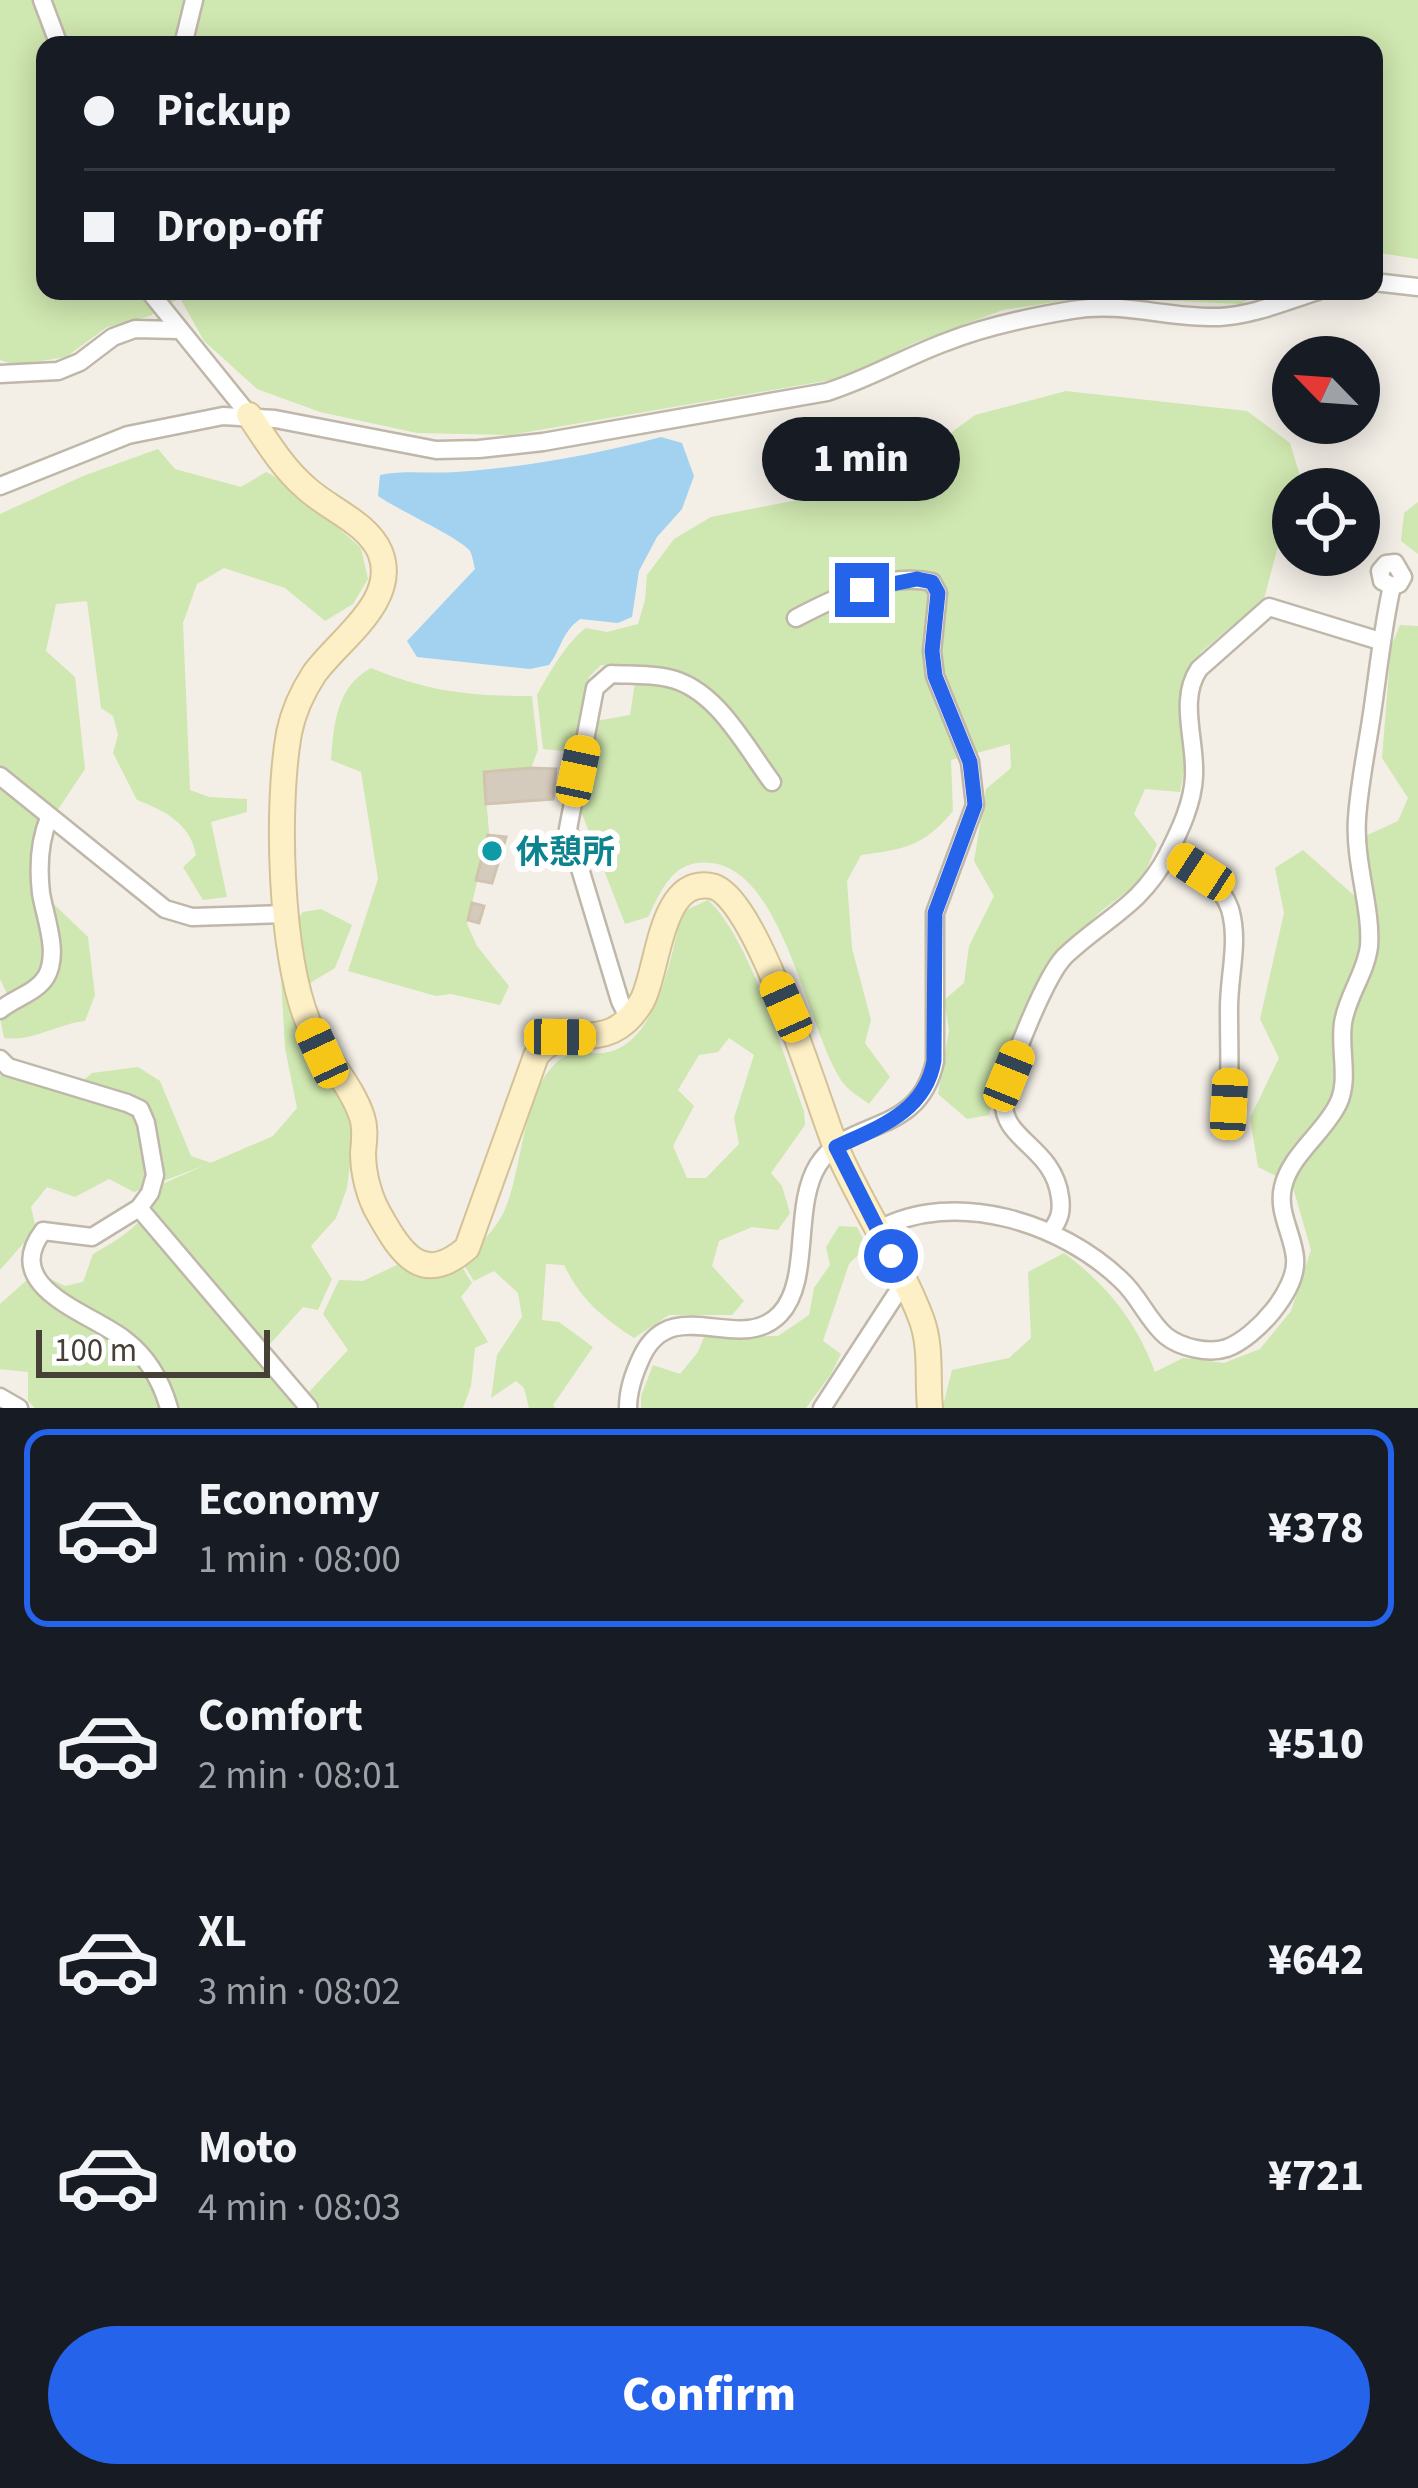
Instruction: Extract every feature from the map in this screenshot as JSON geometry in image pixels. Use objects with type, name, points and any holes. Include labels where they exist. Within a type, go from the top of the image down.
[{"type":"street","points":[[42,0],[56,36]]},
{"type":"street","points":[[185,36],[194,0]]},
{"type":"street","points":[[1383,283],[1418,287]]},
{"type":"street","points":[[156,300],[285,466],[307,489],[365,532],[380,554],[383,572],[373,607],[313,676],[289,731],[282,868],[306,1018],[322,1053],[360,1110],[365,1126],[363,1159],[374,1207],[399,1249],[424,1265],[440,1264],[467,1248],[536,1056],[546,1043],[560,1037],[594,1038],[615,1031],[629,1019],[644,997],[667,916],[690,889],[707,884],[736,901],[786,1007],[836,1147],[904,1282],[927,1339],[930,1408]]},
{"type":"street","points":[[0,486],[128,435],[206,419],[249,415],[436,450],[543,442],[827,392],[872,378],[950,340],[1077,309],[1114,307],[1223,317],[1290,300]]},
{"type":"street","points":[[0,374],[58,371],[80,362],[113,337],[136,329],[178,330]]},
{"type":"street","points":[[628,1408],[645,1349],[666,1328],[742,1330],[764,1326],[778,1316],[794,1286],[807,1192],[816,1168],[836,1147],[916,1104],[930,1084],[935,913],[975,805],[974,781],[935,676],[932,651],[938,593],[932,582],[892,582],[833,598],[796,617]]},
{"type":"street","points":[[878,1231],[890,1224],[948,1213],[1014,1220],[1052,1231],[1126,1284],[1169,1339],[1198,1350],[1227,1348],[1280,1304],[1294,1276],[1295,1256],[1282,1209],[1283,1186],[1338,1104],[1343,1089],[1343,1022],[1369,944],[1357,865],[1357,820],[1391,586]]},
{"type":"street","points":[[1052,1231],[1062,1211],[1058,1180],[1048,1160],[1006,1119],[1009,1076],[1052,971],[1094,931],[1132,905],[1169,852],[1190,806],[1195,777],[1188,702],[1191,680],[1269,607],[1380,641]]},
{"type":"street","points":[[629,1019],[568,829],[595,688],[611,674],[671,678],[697,691],[714,705],[772,782]]},
{"type":"street","points":[[0,776],[164,909],[192,917],[286,914]]},
{"type":"street","points":[[0,1010],[36,988],[48,974],[50,932],[41,890],[40,839],[49,818]]},
{"type":"street","points":[[1169,852],[1201,872],[1229,907],[1235,942],[1228,1010],[1232,1067],[1227,1126]]},
{"type":"street","points":[[0,1059],[8,1067],[140,1109],[155,1175],[150,1193],[139,1208],[92,1237],[43,1231],[23,1258],[23,1271],[41,1293],[122,1337],[138,1352],[156,1373],[169,1408]]},
{"type":"street","points":[[139,1208],[309,1408]]},
{"type":"street","points":[[822,1408],[904,1282]]},
{"type":"street","points":[[0,1397],[19,1408]]},
{"type":"green space","points":[[0,0],[1418,0],[1418,259],[1383,253],[1383,36],[36,36],[36,300],[177,300],[150,316],[107,327],[66,357],[16,365],[0,360]]},
{"type":"green space","points":[[181,300],[1068,300],[1003,310],[914,343],[848,377],[510,435],[417,433],[320,412],[257,389],[204,341]]},
{"type":"green space","points":[[1154,300],[1248,300],[1241,304]]},
{"type":"green space","points":[[1066,391],[1247,411],[1272,430],[1272,444],[1290,444],[1298,468],[1272,468],[1272,569],[1264,599],[1201,652],[1179,695],[1188,749],[1180,792],[1145,789],[1134,814],[1157,844],[1142,880],[1100,912],[1053,958],[1001,1067],[989,1115],[967,1119],[938,1094],[949,1030],[944,1000],[964,983],[969,946],[994,896],[974,861],[986,789],[1011,768],[1010,744],[951,760],[953,811],[923,839],[861,855],[847,881],[852,948],[871,1020],[865,1043],[890,1077],[869,1104],[841,1080],[775,922],[758,894],[737,873],[712,863],[688,865],[671,877],[648,917],[625,924],[579,806],[596,721],[630,715],[636,676],[630,665],[601,665],[589,677],[573,752],[543,749],[537,695],[565,649],[586,628],[607,632],[638,624],[647,575],[674,539],[711,517],[837,492],[918,457],[975,415]]},
{"type":"green space","points":[[158,449],[175,469],[241,487],[266,472],[287,483],[361,548],[368,579],[353,604],[325,621],[285,588],[224,568],[197,584],[183,623],[190,790],[209,797],[247,799],[247,812],[211,822],[227,897],[203,900],[183,867],[196,855],[188,835],[166,814],[137,800],[113,753],[118,735],[113,716],[101,708],[87,601],[56,604],[46,651],[75,677],[85,769],[33,847],[37,888],[88,937],[95,995],[85,1021],[4,1038],[0,1017],[12,1004],[0,979],[0,514]]},
{"type":"green space","points":[[1418,502],[1418,554],[1401,541],[1404,513]]},
{"type":"green space","points":[[1400,625],[1418,626],[1418,1408],[925,1408],[944,1402],[952,1370],[1009,1358],[1031,1338],[1028,1272],[1064,1253],[1118,1305],[1155,1372],[1183,1358],[1224,1363],[1260,1349],[1291,1311],[1311,1250],[1292,1184],[1258,1167],[1250,1118],[1279,1058],[1260,1019],[1284,913],[1275,868],[1303,850],[1367,907],[1363,837],[1398,821],[1408,798],[1382,758],[1391,647]]},
{"type":"green space","points":[[371,668],[450,691],[532,696],[538,750],[531,768],[484,773],[489,832],[467,924],[477,946],[509,986],[500,1005],[451,994],[436,996],[348,971],[378,879],[361,772],[331,760],[344,696]]},
{"type":"green space","points":[[708,900],[724,918],[775,1029],[804,1111],[805,1125],[771,1173],[782,1186],[790,1213],[778,1230],[752,1227],[719,1241],[712,1266],[744,1301],[732,1315],[669,1315],[634,1338],[593,1307],[564,1265],[546,1264],[542,1320],[559,1322],[593,1347],[555,1408],[529,1408],[524,1388],[516,1381],[491,1398],[497,1355],[522,1317],[518,1293],[494,1271],[474,1281],[462,1262],[504,1212],[528,1117],[548,1072],[573,1054],[615,1050],[643,1027],[661,990],[682,912]],"holes":[[[729,1038],[754,1055],[734,1118],[739,1144],[706,1178],[687,1178],[673,1146],[694,1106],[678,1090],[699,1055],[718,1052]]]},
{"type":"green space","points":[[321,909],[352,925],[335,968],[310,983],[296,1000],[347,1103],[354,1132],[347,1188],[336,1218],[311,1246],[332,1279],[318,1310],[303,1307],[255,1361],[303,1408],[35,1408],[28,1401],[28,1372],[0,1369],[0,1304],[36,1272],[65,1286],[83,1282],[93,1254],[135,1225],[162,1184],[273,1136],[297,1108],[285,1048],[279,941],[303,912]]},
{"type":"green space","points":[[138,1067],[160,1081],[191,1156],[211,1163],[134,1192],[109,1179],[75,1197],[47,1187],[31,1207],[36,1229],[0,1270],[0,1075],[68,1094],[92,1073]]},
{"type":"green space","points":[[839,1226],[857,1227],[867,1246],[849,1264],[823,1341],[841,1354],[806,1408],[641,1408],[653,1365],[680,1374],[704,1337],[778,1336],[809,1315],[814,1288],[830,1265],[826,1247]]},
{"type":"green space","points":[[401,1263],[460,1264],[472,1283],[461,1297],[488,1342],[475,1348],[463,1408],[321,1408],[308,1393],[348,1350],[323,1314],[339,1280],[363,1281]]},
{"type":"water","points":[[661,437],[682,443],[694,476],[682,509],[657,537],[639,571],[632,617],[618,623],[580,619],[549,665],[530,669],[417,657],[407,641],[475,569],[464,545],[378,496],[380,475],[508,467]]},
{"type":"building","points":[[556,769],[553,799],[486,804],[484,772]]},
{"type":"building","name":"休憩所","points":[[488,835],[506,837],[492,883],[476,880]]},
{"type":"building","points":[[472,903],[484,906],[479,923],[468,920]]},
{"type":"place","name":"休憩所","points":[[492,851]]},
{"type":"route","points":[[862,590],[917,579],[932,582],[938,593],[932,651],[935,676],[974,781],[975,805],[935,913],[930,1084],[916,1104],[836,1147],[891,1256]]}]
